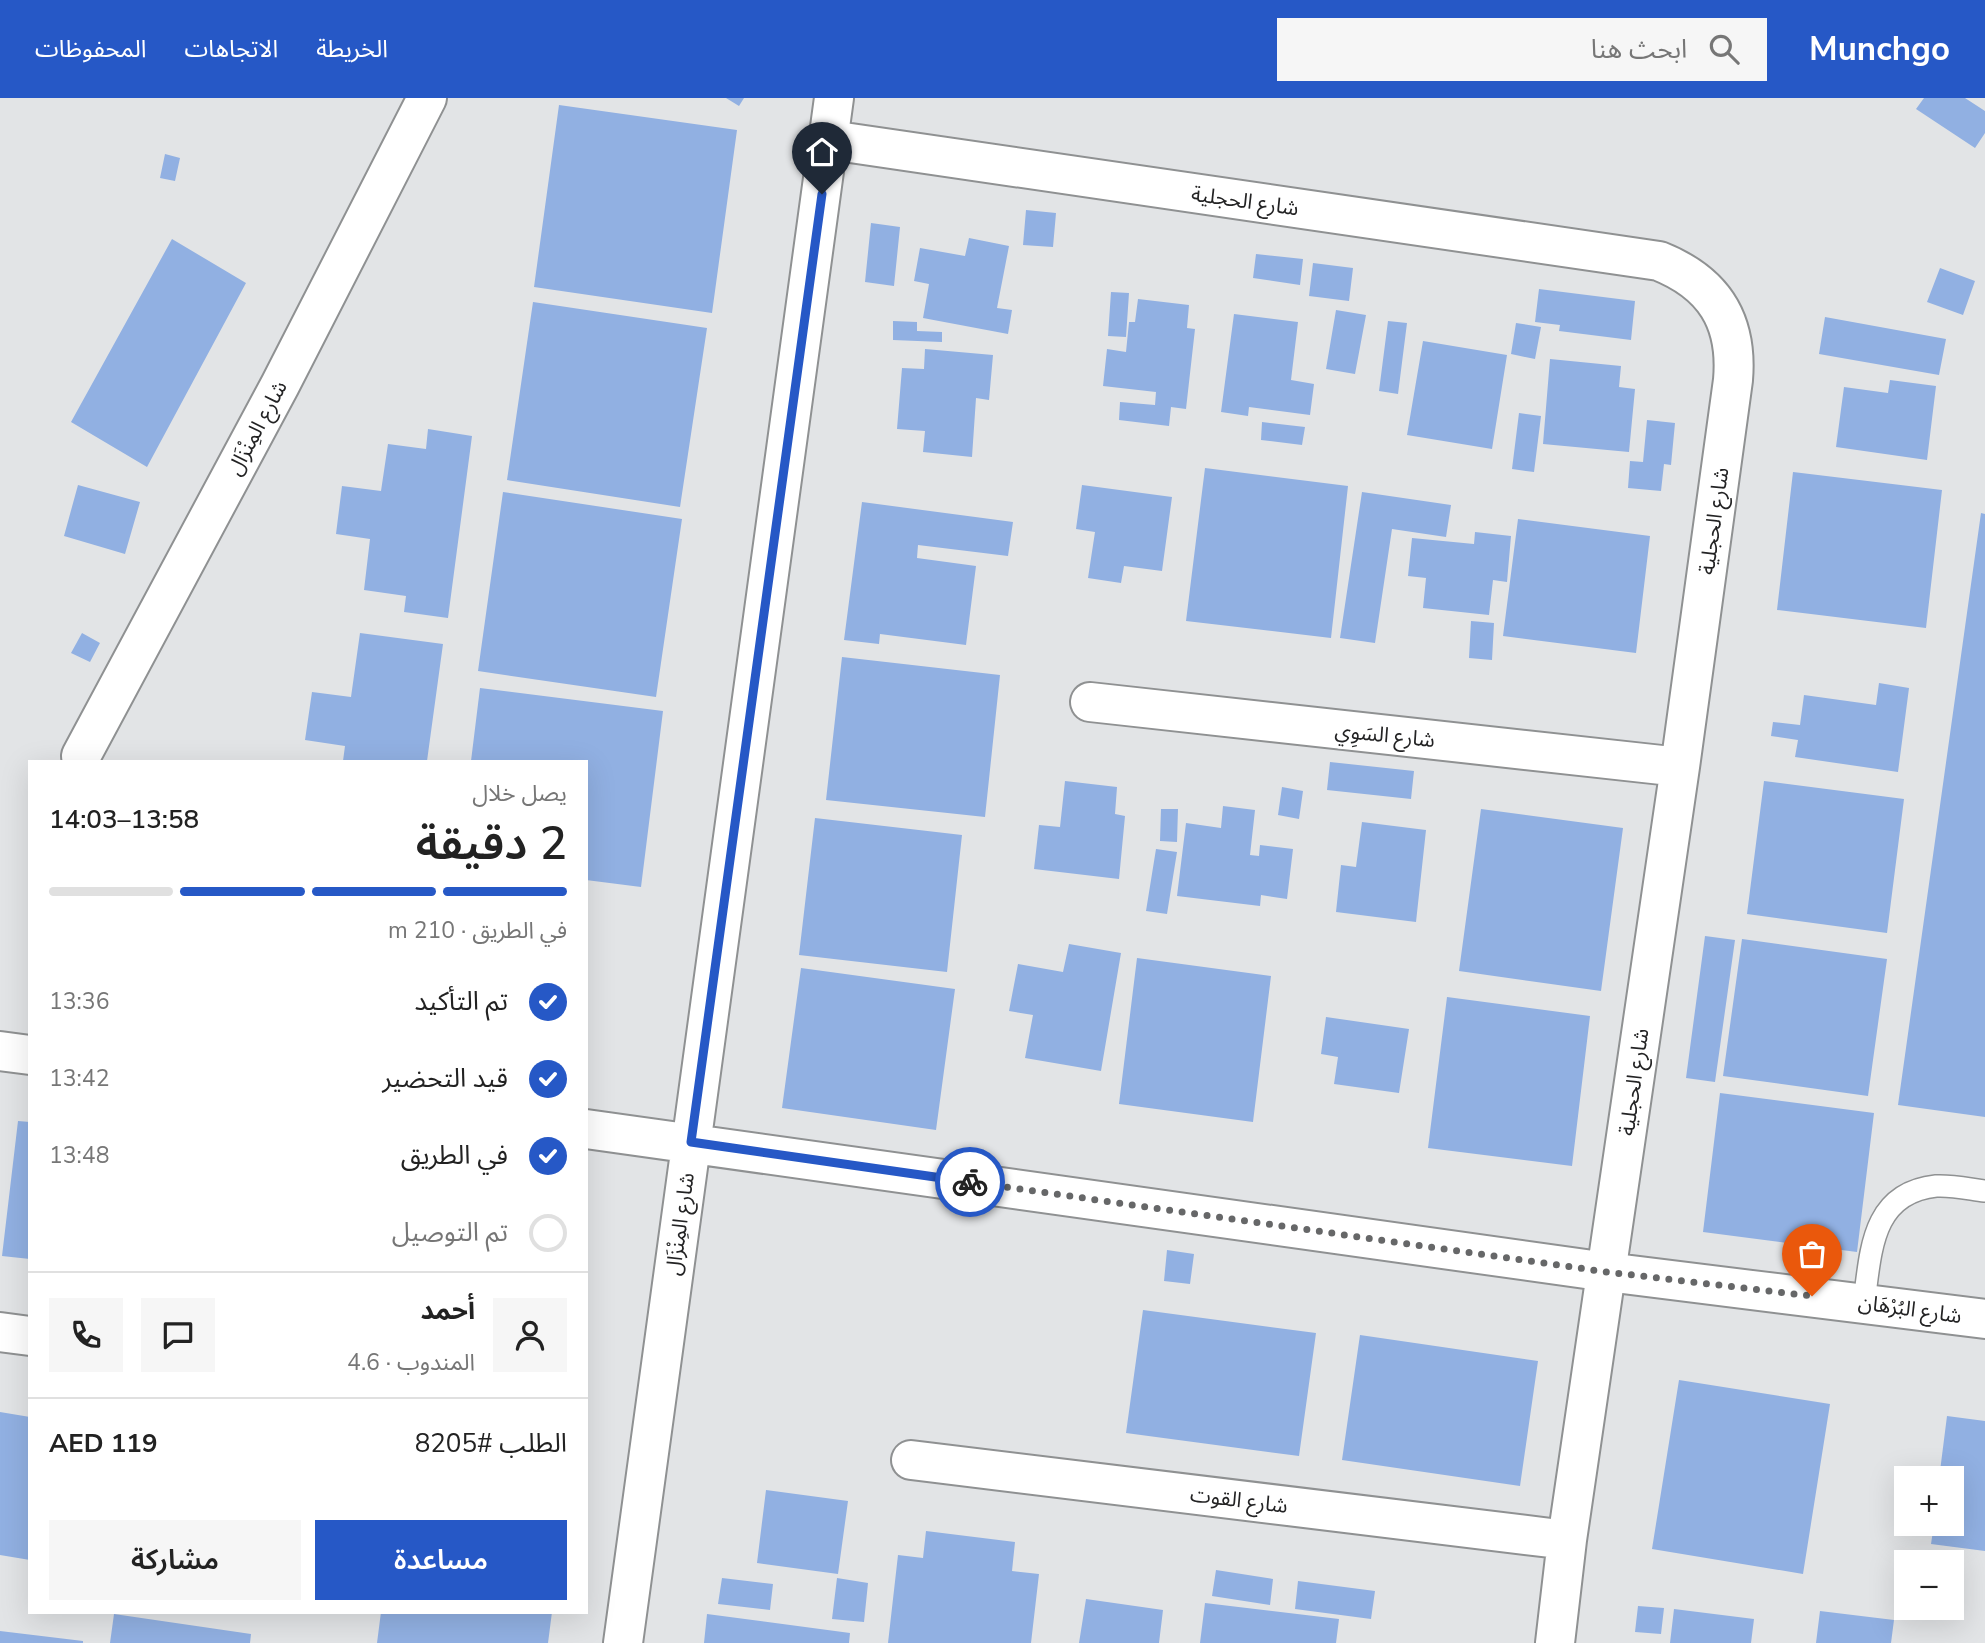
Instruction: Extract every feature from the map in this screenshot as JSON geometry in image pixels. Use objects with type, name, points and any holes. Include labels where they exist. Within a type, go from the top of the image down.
[{"type":"street","name":"شارع المِنْزَال","points":[[81,756],[280,386],[427,98]]},
{"type":"street","name":"شارع المِنْزَال","points":[[623,1643],[834,98]]},
{"type":"street","name":"شارع الحجلية","points":[[830,140],[1659,261],[1680,269],[1698,282],[1725,316],[1735,359],[1680,767],[1567,1540],[1555,1643]]},
{"type":"street","name":"شارع السَوِي","points":[[1090,702],[1680,767]]},
{"type":"street","points":[[0,1051],[28,1055]]},
{"type":"street","name":"شارع البُرْهَان","points":[[588,1129],[1607,1272],[1985,1319]]},
{"type":"street","points":[[0,1332],[28,1336]]},
{"type":"street","name":"شارع القوت","points":[[911,1460],[1567,1540]]},
{"type":"lane","points":[[1864,1302],[1873,1240],[1879,1223],[1890,1208],[1904,1196],[1920,1189],[1939,1186],[1985,1191]]},
{"type":"building","points":[[726,98],[744,98],[739,106]]},
{"type":"building","points":[[1924,98],[1965,98],[1985,111],[1985,133],[1975,148],[1916,109]]},
{"type":"building","points":[[559,105],[737,130],[712,313],[534,287]]},
{"type":"building","points":[[165,154],[180,158],[175,181],[160,178]]},
{"type":"building","points":[[1026,210],[1056,213],[1053,247],[1023,245]]},
{"type":"building","points":[[871,223],[900,227],[894,286],[865,282]]},
{"type":"building","points":[[969,238],[1009,246],[997,308],[1012,310],[1008,334],[923,318],[929,284],[914,281],[920,248],[965,256]]},
{"type":"building","points":[[172,239],[246,283],[147,467],[71,422]]},
{"type":"building","points":[[1256,254],[1303,259],[1300,285],[1253,278]]},
{"type":"building","points":[[1313,263],[1353,268],[1349,301],[1309,296]]},
{"type":"building","points":[[1940,268],[1975,281],[1963,315],[1927,302]]},
{"type":"building","points":[[1539,289],[1635,301],[1631,340],[1559,331],[1560,325],[1535,322]]},
{"type":"building","points":[[1111,292],[1129,293],[1126,337],[1108,336]]},
{"type":"building","points":[[1138,299],[1189,305],[1187,328],[1195,329],[1186,409],[1171,407],[1169,426],[1119,420],[1120,402],[1155,405],[1156,392],[1103,386],[1107,349],[1126,352],[1129,322],[1135,322]]},
{"type":"building","points":[[533,302],[707,328],[680,507],[507,480]]},
{"type":"building","points":[[1336,310],[1366,315],[1355,374],[1326,369]]},
{"type":"building","points":[[1234,314],[1298,322],[1291,380],[1314,384],[1310,415],[1249,407],[1248,416],[1221,412]]},
{"type":"building","points":[[1825,317],[1946,339],[1939,375],[1819,354]]},
{"type":"building","points":[[893,321],[917,322],[917,331],[942,332],[942,342],[893,340]]},
{"type":"building","points":[[1388,321],[1407,323],[1398,394],[1379,391]]},
{"type":"building","points":[[1516,323],[1541,327],[1535,359],[1511,354]]},
{"type":"building","points":[[1423,341],[1507,355],[1492,449],[1407,435]]},
{"type":"building","points":[[925,349],[993,355],[989,400],[976,398],[972,457],[923,452],[925,431],[897,429],[902,368],[924,369]]},
{"type":"building","points":[[1550,359],[1621,366],[1619,387],[1635,389],[1629,452],[1543,444]]},
{"type":"building","points":[[1890,380],[1936,386],[1927,460],[1836,447],[1844,387],[1888,393]]},
{"type":"building","points":[[1519,413],[1541,416],[1534,472],[1512,469]]},
{"type":"building","points":[[1647,420],[1675,423],[1671,465],[1664,464],[1661,491],[1628,488],[1630,461],[1643,462]]},
{"type":"building","points":[[1262,422],[1305,427],[1302,445],[1261,440]]},
{"type":"building","points":[[428,429],[472,436],[448,618],[404,612],[406,596],[364,590],[370,539],[336,534],[342,486],[381,491],[388,444],[426,449]]},
{"type":"building","points":[[1205,468],[1348,486],[1331,638],[1186,621]]},
{"type":"building","points":[[1793,472],[1942,490],[1926,628],[1777,610]]},
{"type":"building","points":[[78,485],[140,502],[125,554],[64,536]]},
{"type":"building","points":[[1082,485],[1172,497],[1162,571],[1124,566],[1121,583],[1088,578],[1095,532],[1076,529]]},
{"type":"building","points":[[503,492],[682,519],[656,697],[478,671]]},
{"type":"building","points":[[1362,492],[1451,505],[1446,537],[1392,529],[1375,643],[1340,638]]},
{"type":"building","points":[[862,502],[1013,522],[1008,556],[918,545],[917,558],[976,566],[966,645],[880,634],[879,644],[844,640]]},
{"type":"building","points":[[1981,513],[1985,514],[1985,1117],[1898,1105]]},
{"type":"building","points":[[1518,519],[1650,536],[1636,653],[1503,636]]},
{"type":"building","points":[[1475,532],[1511,536],[1507,582],[1493,580],[1489,615],[1423,608],[1426,578],[1408,576],[1412,538],[1474,544]]},
{"type":"building","points":[[1471,621],[1494,623],[1492,660],[1469,658]]},
{"type":"building","points":[[82,633],[100,643],[90,662],[71,653]]},
{"type":"building","points":[[360,633],[443,644],[427,760],[343,760],[345,746],[305,740],[312,692],[351,697]]},
{"type":"building","points":[[842,657],[1000,675],[985,817],[826,800]]},
{"type":"building","points":[[1879,683],[1909,688],[1898,772],[1795,757],[1798,740],[1771,736],[1773,722],[1800,725],[1804,695],[1876,705]]},
{"type":"building","points":[[480,688],[663,711],[641,887],[588,880],[588,760],[471,760]]},
{"type":"building","points":[[1330,762],[1414,771],[1411,799],[1327,790]]},
{"type":"building","points":[[1065,781],[1117,787],[1115,814],[1125,816],[1119,879],[1034,869],[1039,825],[1060,827]]},
{"type":"building","points":[[1764,781],[1904,799],[1887,933],[1747,914]]},
{"type":"building","points":[[1282,787],[1303,791],[1299,819],[1278,815]]},
{"type":"building","points":[[1223,806],[1255,810],[1250,855],[1259,856],[1260,845],[1293,849],[1287,899],[1261,895],[1260,906],[1177,896],[1186,823],[1221,828]]},
{"type":"building","points":[[1161,809],[1178,809],[1177,842],[1160,841]]},
{"type":"building","points":[[1481,809],[1623,828],[1601,991],[1459,971]]},
{"type":"building","points":[[815,818],[962,835],[947,972],[799,955]]},
{"type":"building","points":[[1362,822],[1426,830],[1416,922],[1336,912],[1341,865],[1356,867]]},
{"type":"building","points":[[1156,849],[1177,852],[1167,914],[1146,911]]},
{"type":"building","points":[[1705,936],[1735,940],[1715,1082],[1686,1078]]},
{"type":"building","points":[[1742,939],[1887,959],[1868,1096],[1723,1076]]},
{"type":"building","points":[[1069,944],[1121,953],[1101,1071],[1025,1058],[1033,1015],[1009,1011],[1018,964],[1063,972]]},
{"type":"building","points":[[1137,958],[1271,976],[1253,1122],[1119,1104]]},
{"type":"building","points":[[801,968],[955,989],[936,1130],[782,1108]]},
{"type":"building","points":[[1447,997],[1590,1016],[1572,1166],[1428,1148]]},
{"type":"building","points":[[1326,1017],[1409,1029],[1399,1093],[1334,1084],[1338,1057],[1321,1054]]},
{"type":"building","points":[[1720,1093],[1874,1113],[1857,1252],[1703,1232]]},
{"type":"building","points":[[18,1121],[28,1122],[28,1259],[2,1256]]},
{"type":"building","points":[[1167,1250],[1194,1254],[1190,1284],[1164,1281]]},
{"type":"building","points":[[1143,1310],[1316,1333],[1299,1456],[1126,1433]]},
{"type":"building","points":[[1360,1335],[1538,1361],[1520,1486],[1342,1460]]},
{"type":"building","points":[[1679,1380],[1830,1404],[1803,1574],[1652,1549]]},
{"type":"building","points":[[0,1412],[28,1417],[28,1560],[0,1555]]},
{"type":"building","points":[[1947,1416],[1985,1421],[1985,1551],[1931,1544],[1932,1536],[1964,1536],[1964,1466],[1941,1466]]},
{"type":"building","points":[[766,1490],[848,1501],[838,1574],[757,1563]]},
{"type":"building","points":[[926,1531],[1015,1542],[1012,1571],[1039,1574],[1031,1643],[888,1643],[898,1555],[923,1558]]},
{"type":"building","points":[[1216,1570],[1273,1579],[1270,1605],[1212,1596]]},
{"type":"building","points":[[722,1578],[773,1584],[770,1610],[718,1604]]},
{"type":"building","points":[[837,1578],[868,1583],[864,1622],[832,1619]]},
{"type":"building","points":[[1298,1581],[1375,1591],[1371,1619],[1295,1609]]},
{"type":"building","points":[[1086,1599],[1163,1610],[1159,1643],[1079,1643]]},
{"type":"building","points":[[1205,1603],[1339,1619],[1336,1643],[1200,1643]]},
{"type":"building","points":[[1638,1606],[1664,1608],[1661,1634],[1635,1632]]},
{"type":"building","points":[[1674,1609],[1754,1619],[1751,1643],[1670,1643]]},
{"type":"building","points":[[1820,1611],[1894,1620],[1891,1643],[1816,1643]]},
{"type":"building","points":[[114,1614],[251,1634],[250,1643],[110,1643]]},
{"type":"building","points":[[381,1614],[552,1614],[548,1643],[377,1643]]},
{"type":"building","points":[[707,1614],[850,1633],[849,1643],[704,1643]]},
{"type":"building","points":[[0,1631],[83,1641],[83,1643],[0,1643]]},
{"type":"way so far","points":[[970,1182],[1607,1272],[1812,1296]]},
{"type":"route","points":[[822,194],[691,1142],[970,1182]]}]
